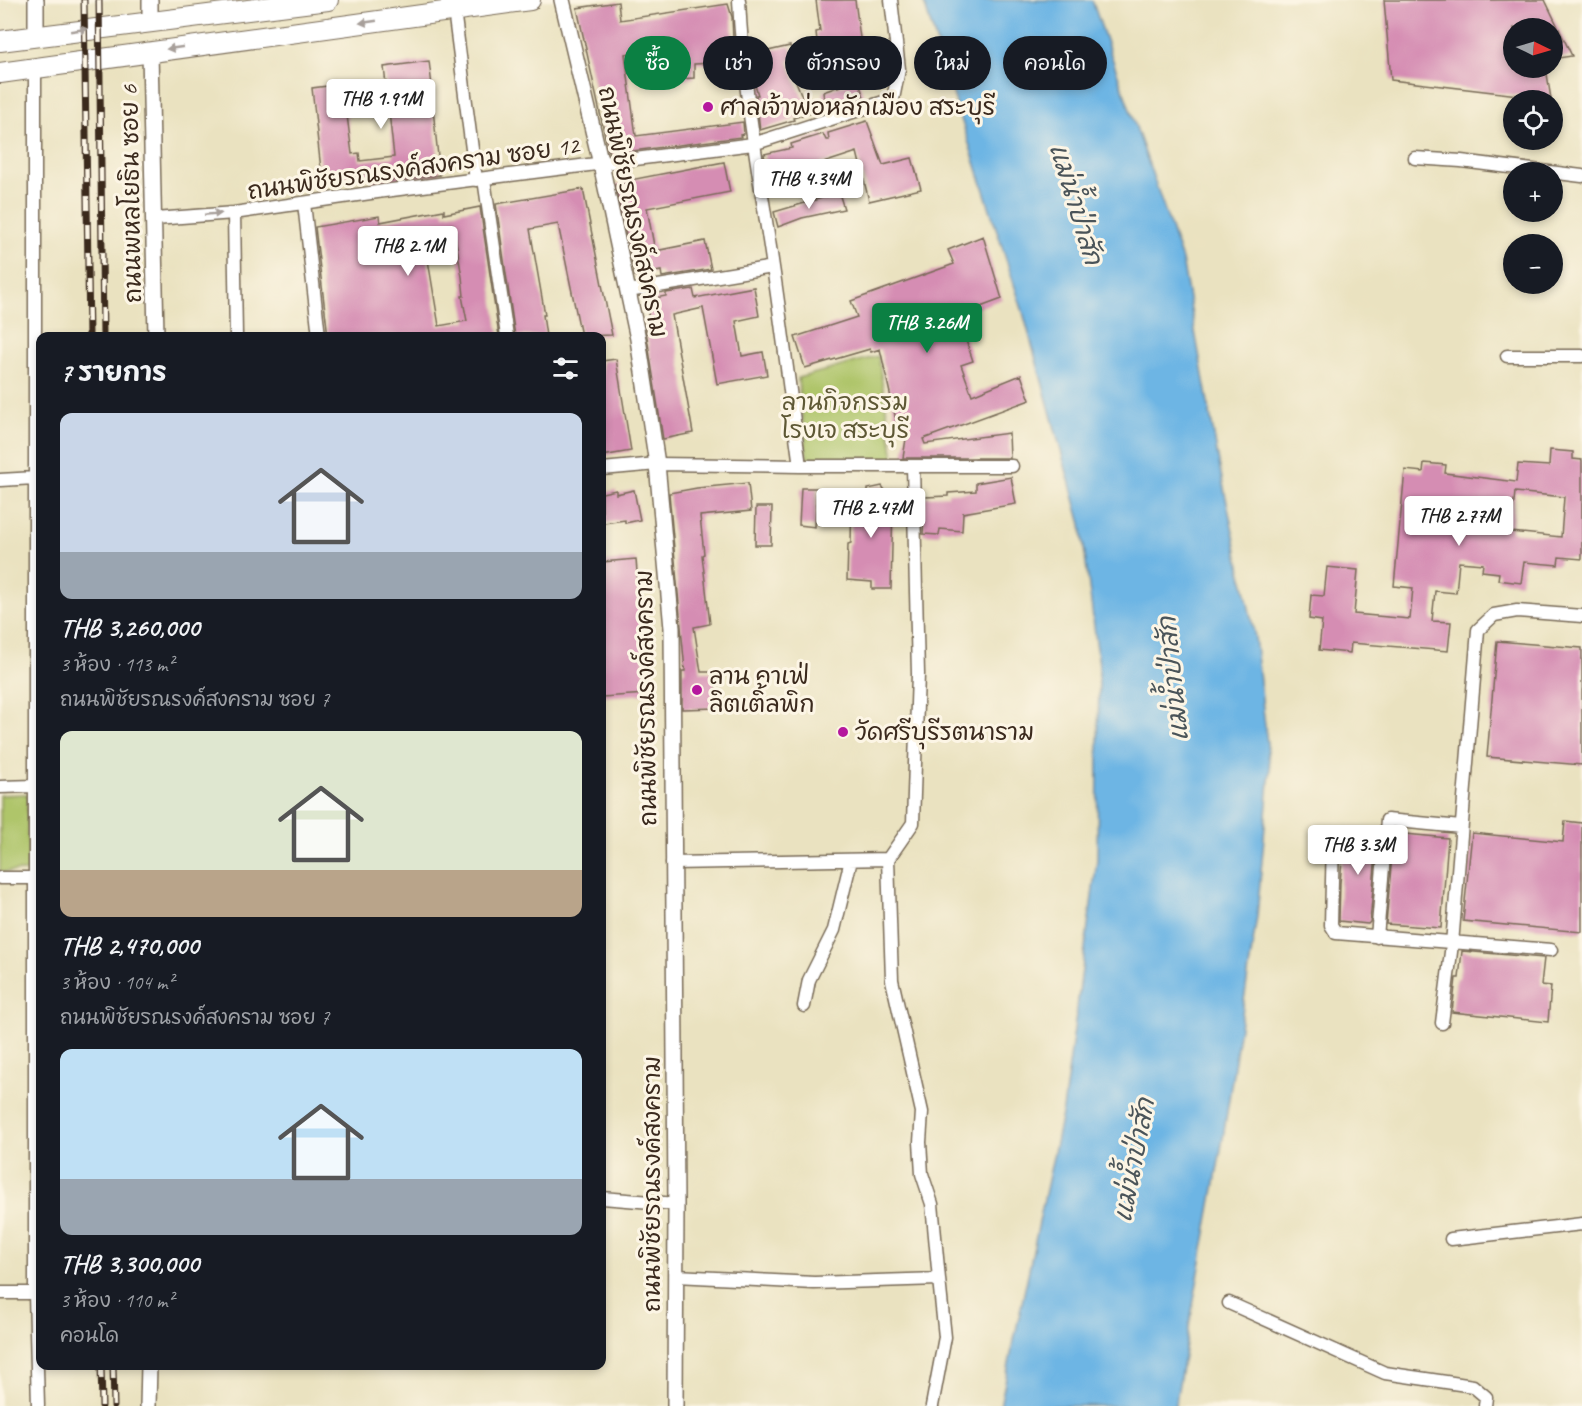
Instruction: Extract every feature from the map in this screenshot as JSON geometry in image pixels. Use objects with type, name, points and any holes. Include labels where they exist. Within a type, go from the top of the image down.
[{"type":"main road","points":[[0,41],[328,0]]},
{"type":"main road","points":[[0,73],[530,0]]},
{"type":"street","points":[[36,0],[36,36]]},
{"type":"street","points":[[150,0],[150,21]]},
{"type":"street","name":"ถนนพิชัยรณรงค์สงคราม","points":[[562,0],[601,164],[638,339],[657,464],[672,628],[675,1406]]},
{"type":"street","points":[[739,0],[741,50],[753,144],[773,267],[800,466]]},
{"type":"street","name":"ถนนพิชัยรณรงค์สงคราม ซอย 12","points":[[155,219],[234,213],[753,144],[893,99],[899,69],[891,0]]},
{"type":"street","points":[[454,10],[506,332]]},
{"type":"street","name":"ถนนพหลโยธิน ซอย 6","points":[[150,52],[156,332]]},
{"type":"street","points":[[35,68],[36,1331]]},
{"type":"street","points":[[1415,158],[1461,161],[1582,176]]},
{"type":"street","points":[[304,203],[319,332]]},
{"type":"street","points":[[234,213],[236,332]]},
{"type":"street","points":[[628,291],[773,267]]},
{"type":"street","points":[[1506,356],[1582,356]]},
{"type":"street","points":[[606,469],[657,464],[1012,466]]},
{"type":"street","points":[[913,466],[918,674],[913,823],[888,859],[892,980],[922,1112],[920,1142],[922,1174],[932,1204],[945,1337],[932,1406]]},
{"type":"street","points":[[0,480],[35,478]]},
{"type":"street","points":[[1442,1023],[1452,944],[1478,630],[1494,615],[1517,611],[1582,615]]},
{"type":"street","points":[[0,787],[35,786]]},
{"type":"street","points":[[1377,937],[1387,820],[1461,827]]},
{"type":"street","points":[[1334,837],[1330,925],[1336,933],[1452,944],[1551,950]]},
{"type":"street","points":[[672,863],[888,859]]},
{"type":"street","points":[[804,1006],[809,980],[834,930],[851,860]]},
{"type":"street","points":[[0,878],[35,878]]},
{"type":"street","points":[[606,1198],[676,1204]]},
{"type":"street","points":[[1451,1239],[1582,1224]]},
{"type":"street","points":[[676,1275],[814,1283],[939,1279]]},
{"type":"street","points":[[0,1293],[35,1293]]},
{"type":"street","points":[[1229,1303],[1385,1373],[1473,1386],[1486,1396],[1485,1406]]},
{"type":"street","points":[[37,1370],[38,1406]]},
{"type":"street","points":[[148,1406],[149,1370]]},
{"type":"green space","name":"ลานกิจกรรม โรงเจ สระบุรี","points":[[878,356],[894,459],[807,458],[798,378]]},
{"type":"green space","points":[[27,794],[28,871],[0,872],[0,795]]},
{"type":"water","name":"แม่น้ำป่าสัก","points":[[923,0],[1092,0],[1104,36],[1003,36],[1003,90],[1107,90],[1107,43],[1182,260],[1221,474],[1255,637],[1270,770],[1257,916],[1223,1138],[1175,1406],[1000,1406],[1063,1110],[1097,860],[1099,665],[1081,524],[1023,312],[952,90],[991,90],[991,36],[935,36]]},
{"type":"building","points":[[816,0],[855,0],[860,36],[816,36],[816,32],[820,31]]},
{"type":"building","points":[[1384,0],[1545,0],[1554,18],[1503,18],[1503,78],[1548,78],[1550,90],[1503,90],[1503,93],[1391,80]]},
{"type":"building","points":[[618,2],[620,20],[728,4],[732,17],[733,36],[703,36],[703,64],[694,64],[694,78],[691,78],[691,36],[624,36],[624,90],[630,90],[636,136],[743,122],[744,134],[740,135],[741,137],[609,154],[577,8]]},
{"type":"building","points":[[1563,37],[1572,56],[1563,57]]},
{"type":"building","points":[[785,47],[785,90],[799,90],[803,99],[809,97],[815,112],[760,130],[756,90],[773,90],[773,50]]},
{"type":"building","points":[[429,61],[432,86],[422,87],[425,110],[433,109],[440,175],[373,183],[371,173],[322,179],[312,88],[343,84],[352,154],[359,153],[360,161],[394,157],[384,67]]},
{"type":"building","points":[[862,90],[864,97],[825,108],[823,92]]},
{"type":"building","points":[[867,121],[883,165],[912,158],[921,189],[869,201],[857,152],[768,181],[764,154],[792,148],[791,144],[823,134],[826,140],[829,140],[828,133]]},
{"type":"building","points":[[724,162],[730,192],[647,208],[655,251],[705,241],[711,269],[662,277],[661,271],[635,276],[615,185],[625,183],[625,181]]},
{"type":"building","points":[[583,189],[612,335],[606,335],[606,332],[580,332],[558,224],[530,229],[545,315],[543,315],[545,332],[514,332],[496,204]]},
{"type":"building","points":[[839,193],[844,209],[802,218],[778,227],[774,212]]},
{"type":"building","points":[[480,207],[498,332],[328,332],[315,227],[379,216],[380,222],[444,210],[444,214]],"holes":[[[453,224],[464,296],[462,296],[467,321],[439,326],[423,230]]]},
{"type":"building","points":[[983,236],[1002,299],[967,312],[969,317],[959,320],[973,361],[961,365],[972,395],[1021,375],[1030,400],[923,439],[925,444],[1009,433],[1010,458],[903,458],[908,426],[898,429],[880,349],[871,352],[870,349],[805,368],[795,337],[857,317],[851,301],[954,264],[948,250]]},
{"type":"building","points":[[754,287],[759,316],[736,321],[742,356],[763,352],[767,375],[717,384],[703,308],[672,315],[693,433],[663,439],[645,324],[650,323],[645,300],[666,296],[666,293],[693,289],[695,298]]},
{"type":"building","points":[[616,359],[631,451],[606,455],[606,360]]},
{"type":"building","points":[[1550,450],[1573,452],[1573,459],[1582,460],[1582,559],[1559,557],[1558,565],[1524,562],[1521,583],[1498,580],[1499,573],[1482,571],[1483,564],[1459,562],[1456,593],[1435,591],[1432,621],[1451,622],[1448,651],[1351,643],[1350,653],[1319,650],[1322,621],[1309,619],[1311,595],[1324,596],[1327,567],[1358,570],[1354,614],[1410,619],[1413,588],[1394,586],[1405,470],[1423,472],[1424,463],[1446,465],[1445,473],[1516,482],[1518,464],[1549,466]],"holes":[[[1515,492],[1564,497],[1561,537],[1511,532]]]},
{"type":"building","points":[[1011,477],[1016,504],[963,513],[962,531],[940,529],[939,535],[923,534],[925,497],[976,491],[976,483]]},
{"type":"building","points":[[748,483],[751,511],[700,516],[710,624],[694,627],[701,672],[715,672],[717,708],[682,709],[682,671],[685,671],[669,493]]},
{"type":"building","points":[[882,486],[893,502],[891,589],[872,589],[872,582],[847,580],[848,544],[851,543],[852,492],[868,493],[868,489]]},
{"type":"building","points":[[801,488],[817,488],[815,527],[799,525]]},
{"type":"building","points":[[616,490],[616,494],[634,490],[640,520],[606,523],[606,492]]},
{"type":"building","points":[[756,507],[772,507],[771,545],[755,545]]},
{"type":"building","points":[[636,559],[646,694],[606,697],[606,562]]},
{"type":"building","points":[[1497,641],[1582,648],[1582,765],[1487,757]]},
{"type":"building","points":[[1565,821],[1582,823],[1582,932],[1463,921],[1472,833],[1563,842]]},
{"type":"building","points":[[1345,828],[1378,831],[1368,924],[1339,921]]},
{"type":"building","points":[[1394,833],[1448,838],[1441,928],[1386,924]]},
{"type":"building","points":[[1462,951],[1544,958],[1541,985],[1551,986],[1548,1022],[1452,1012]]},
{"type":"railway","points":[[84,0],[89,332]]},
{"type":"railway","points":[[99,0],[103,332]]},
{"type":"railway","points":[[101,1370],[102,1406]]},
{"type":"railway","points":[[113,1370],[114,1406]]},
{"type":"place","name":"ศาลเจ้าพ่อหลักเมือง สระบุรี","points":[[708,107]]},
{"type":"place","name":"ลาน คาเฟ่ ลิตเติ้ลพิก","points":[[697,690]]},
{"type":"place","name":"วัดศรีบุรีรตนาราม","points":[[843,732]]}]
